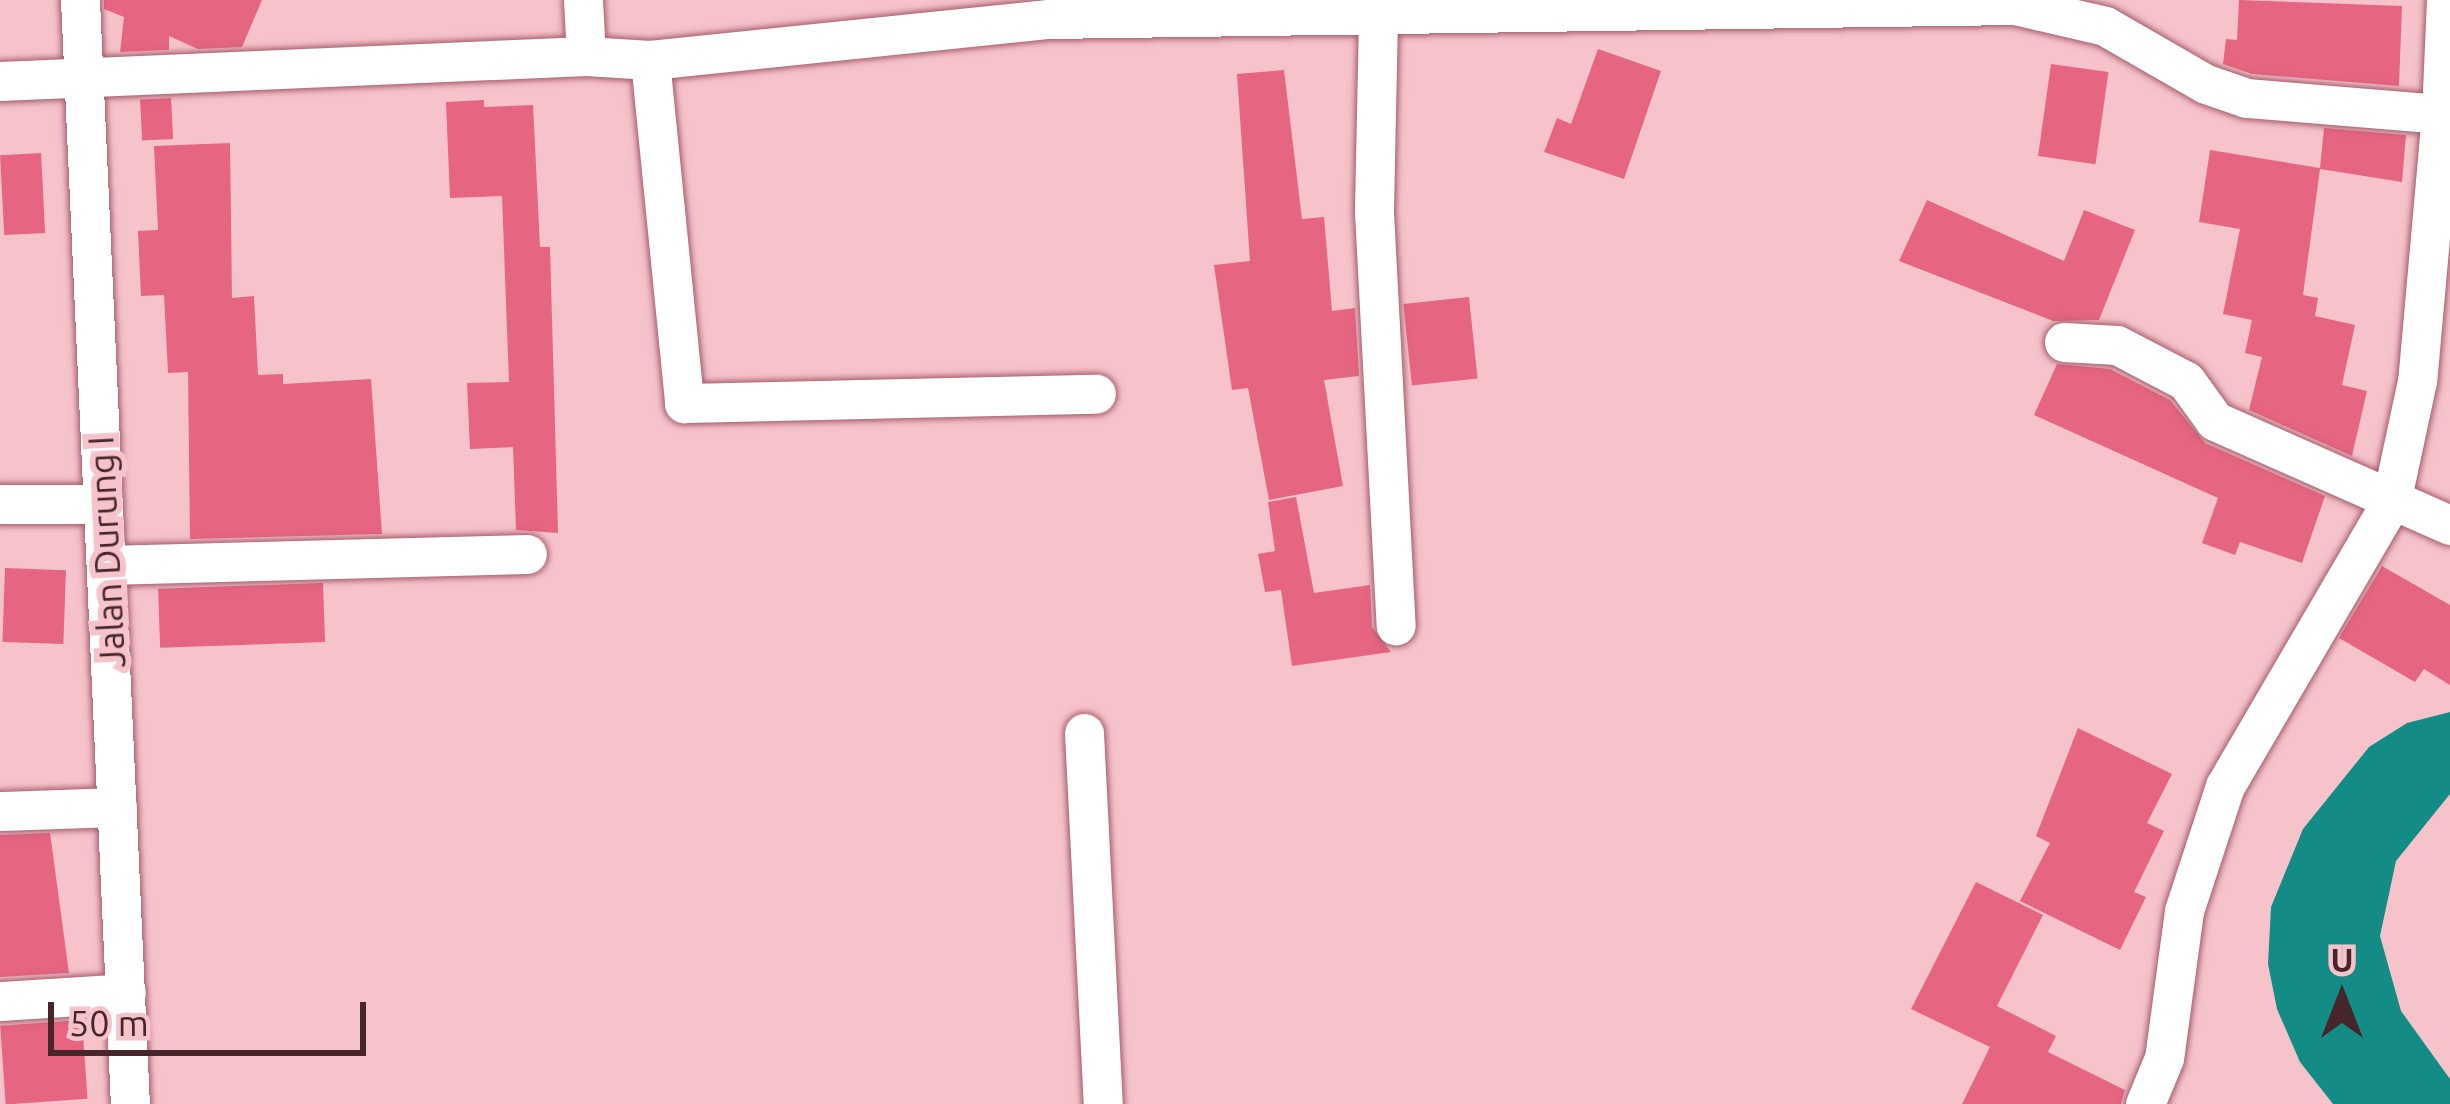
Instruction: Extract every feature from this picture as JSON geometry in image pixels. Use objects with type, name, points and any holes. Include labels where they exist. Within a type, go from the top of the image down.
[{"type":"street","name":"Jalan Durung I","points":[[80,0],[130,1104]]},
{"type":"street","points":[[584,0],[586,56]]},
{"type":"street","points":[[2146,1104],[2164,1058],[2185,911],[2225,786],[2391,502],[2417,381],[2441,114],[2446,0]]},
{"type":"street","points":[[0,82],[586,56],[650,60],[1049,19],[1378,18],[1671,7],[2014,4],[2105,26],[2206,84],[2247,98],[2441,114]]},
{"type":"street","points":[[1378,18],[1374,212],[1396,626]]},
{"type":"street","points":[[650,60],[684,404],[1096,394]]},
{"type":"street","points":[[2064,342],[2116,345],[2186,381],[2215,421],[2450,525]]},
{"type":"street","points":[[0,504],[103,504]]},
{"type":"street","points":[[106,565],[527,554]]},
{"type":"street","points":[[1084,733],[1103,1104]]},
{"type":"street","points":[[0,811],[117,807]]},
{"type":"street","points":[[0,1001],[126,993]]},
{"type":"water","points":[[2450,712],[2450,794],[2396,861],[2380,936],[2401,1011],[2450,1079],[2450,1104],[2333,1104],[2300,1062],[2277,1009],[2268,964],[2271,907],[2303,829],[2369,747],[2407,723]]},
{"type":"building","points":[[104,0],[262,0],[242,47],[198,49],[169,36],[169,50],[120,52],[124,17],[104,9]]},
{"type":"building","points":[[2239,0],[2402,6],[2399,86],[2252,74],[2223,64],[2226,39],[2237,40]]},
{"type":"building","points":[[1598,49],[1661,71],[1624,179],[1544,152],[1557,118],[1571,124]]},
{"type":"building","points":[[2051,64],[2108,72],[2095,164],[2038,156]]},
{"type":"building","points":[[1284,70],[1302,219],[1324,217],[1332,311],[1355,308],[1359,376],[1324,380],[1343,486],[1269,500],[1248,388],[1232,390],[1214,265],[1250,261],[1237,74]]},
{"type":"building","points":[[171,98],[173,139],[142,141],[140,100]]},
{"type":"building","points":[[484,100],[484,107],[533,105],[540,247],[550,247],[558,533],[516,530],[513,447],[470,449],[467,383],[509,382],[502,196],[450,198],[446,102]]},
{"type":"building","points":[[2324,128],[2406,135],[2402,182],[2320,169],[2303,295],[2318,298],[2315,316],[2355,325],[2342,385],[2367,391],[2352,456],[2249,410],[2262,357],[2245,353],[2252,320],[2223,314],[2240,229],[2199,222],[2210,150],[2320,168]]},
{"type":"building","points":[[230,143],[232,298],[254,296],[258,375],[283,374],[283,384],[371,379],[382,534],[190,539],[188,372],[168,373],[164,295],[141,296],[138,231],[158,230],[154,146]]},
{"type":"building","points":[[41,153],[45,233],[4,235],[0,155]]},
{"type":"building","points":[[1927,200],[2064,261],[2084,210],[2135,230],[2099,320],[2053,321],[1899,261]]},
{"type":"building","points":[[1469,297],[1478,379],[1412,385],[1403,304]]},
{"type":"building","points":[[2057,364],[2110,369],[2170,400],[2205,443],[2325,496],[2302,563],[2240,542],[2235,555],[2202,543],[2218,498],[2034,415]]},
{"type":"building","points":[[1296,497],[1314,593],[1370,585],[1372,627],[1391,652],[1292,666],[1281,590],[1265,592],[1258,554],[1275,551],[1268,502]]},
{"type":"building","points":[[2382,566],[2450,605],[2450,685],[2424,669],[2415,682],[2339,638]]},
{"type":"building","points":[[5,568],[66,570],[63,644],[2,642]]},
{"type":"building","points":[[323,583],[325,642],[160,648],[158,589]]},
{"type":"building","points":[[2078,728],[2172,774],[2147,823],[2164,831],[2134,892],[2146,897],[2120,950],[2020,901],[2050,843],[2036,836]]},
{"type":"building","points":[[50,833],[69,973],[0,977],[0,835]]},
{"type":"building","points":[[1976,882],[2043,915],[1997,1006],[2056,1036],[2048,1052],[2125,1090],[2121,1104],[1962,1104],[1990,1047],[1911,1009]]},
{"type":"building","points":[[82,1020],[88,1099],[6,1104],[0,1026]]}]
